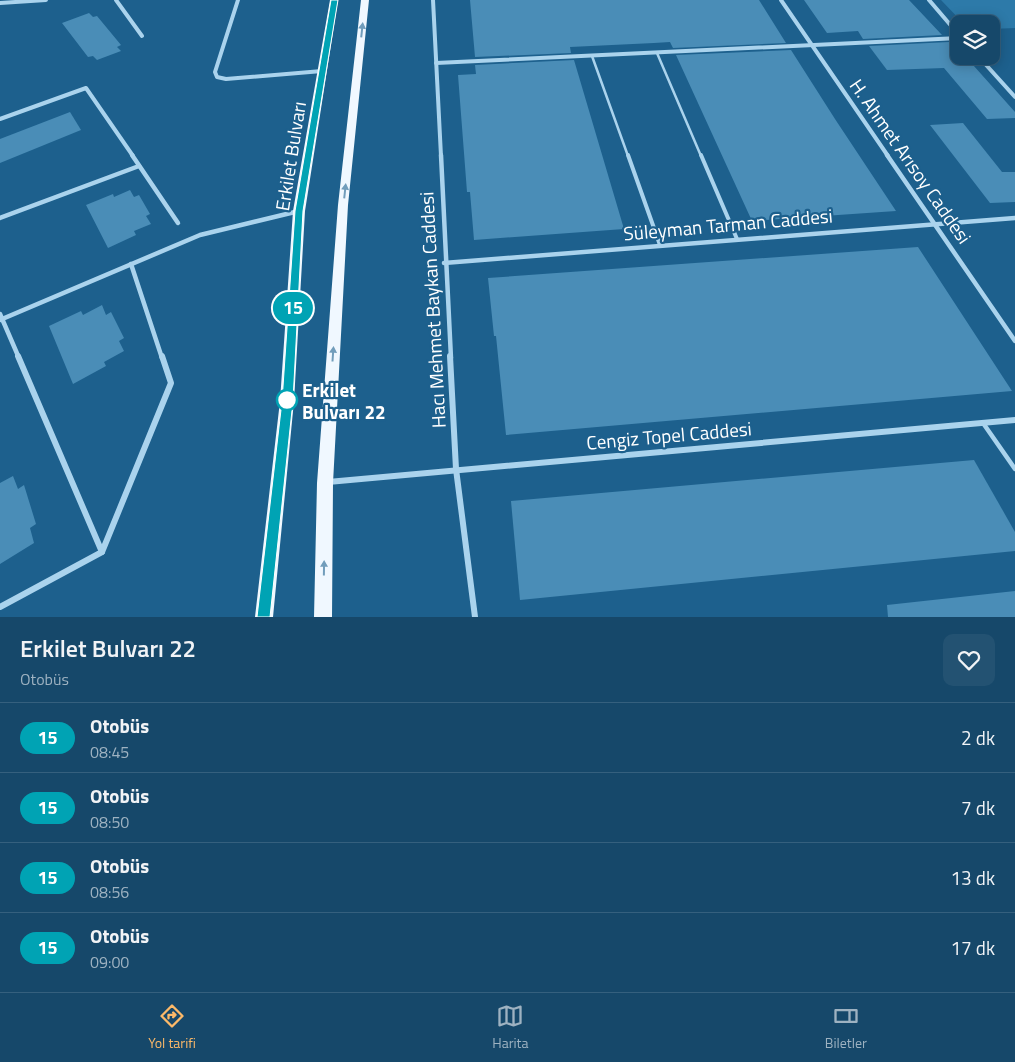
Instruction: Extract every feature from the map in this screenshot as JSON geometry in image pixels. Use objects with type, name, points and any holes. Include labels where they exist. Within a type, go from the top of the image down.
[{"type":"main road","name":"Erkilet Bulvarı","points":[[264,617],[287,401],[299,211],[334,0]]},
{"type":"main road","points":[[324,617],[325,483],[343,205],[365,0]]},
{"type":"street","points":[[0,5],[12,2],[46,0]]},
{"type":"street","points":[[116,0],[142,36]]},
{"type":"street","points":[[238,0],[215,72],[217,77],[226,78],[323,71]]},
{"type":"street","name":"Hacı Mehmet Baykan Caddesi","points":[[433,0],[444,263],[456,469],[475,617]]},
{"type":"street","name":"H. Ahmet Arısoy Caddesi","points":[[781,0],[1015,341]]},
{"type":"street","points":[[929,0],[950,26]]},
{"type":"street","points":[[436,63],[813,46],[950,38]]},
{"type":"street","points":[[986,65],[1015,97]]},
{"type":"street","points":[[0,119],[86,88],[178,223]]},
{"type":"street","points":[[0,218],[139,166]]},
{"type":"street","points":[[102,552],[1,318],[200,235],[299,211]]},
{"type":"street","name":"Süleyman Tarman Caddesi","points":[[444,263],[935,222],[1015,218]]},
{"type":"street","points":[[0,607],[102,552],[171,383],[131,264]]},
{"type":"street","name":"Cengiz Topel Caddesi","points":[[325,483],[456,469],[1015,420]]},
{"type":"lane","points":[[657,53],[737,239]]},
{"type":"lane","points":[[592,56],[660,245]]},
{"type":"lane","points":[[983,423],[1015,469]]},
{"type":"shaded area","points":[[941,0],[1015,0],[1015,28],[1000,29],[1000,15],[955,15]]},
{"type":"building","points":[[470,0],[759,0],[786,43],[673,48],[670,42],[570,47],[571,53],[475,57]]},
{"type":"building","points":[[804,0],[909,0],[942,35],[863,39],[858,31],[827,33]]},
{"type":"building","points":[[89,13],[93,17],[97,16],[121,45],[117,47],[121,51],[97,60],[93,56],[88,57],[62,23]]},
{"type":"building","points":[[949,42],[950,65],[973,65],[1015,112],[1015,118],[987,119],[944,68],[887,70],[869,46]]},
{"type":"building","points":[[791,50],[896,211],[752,221],[676,55]]},
{"type":"building","points":[[574,60],[624,229],[474,240],[470,192],[467,192],[458,75],[476,74],[475,65]]},
{"type":"building","points":[[70,112],[81,130],[0,163],[0,139]]},
{"type":"building","points":[[963,123],[1002,172],[1015,172],[1015,202],[990,203],[930,125]]},
{"type":"building","points":[[130,190],[134,197],[139,195],[150,214],[146,216],[151,224],[134,231],[136,235],[108,248],[86,205],[113,194],[114,197]]},
{"type":"building","points":[[918,247],[1012,391],[506,435],[488,278]]},
{"type":"building","points":[[102,305],[106,315],[111,312],[124,338],[119,341],[124,351],[104,362],[106,366],[73,384],[49,326],[81,311],[83,315]]},
{"type":"building","points":[[974,460],[1015,532],[1015,551],[520,600],[511,501]]},
{"type":"building","points":[[13,476],[18,489],[24,485],[36,524],[30,528],[34,543],[0,564],[0,483]]},
{"type":"building","points":[[1015,591],[1015,617],[888,617],[887,605]]},
{"type":"bus line","name":"15","points":[[264,617],[287,401],[299,211],[335,0]]},
{"type":"place","name":"Erkilet Bulvarı 22","points":[[287,400]]}]
